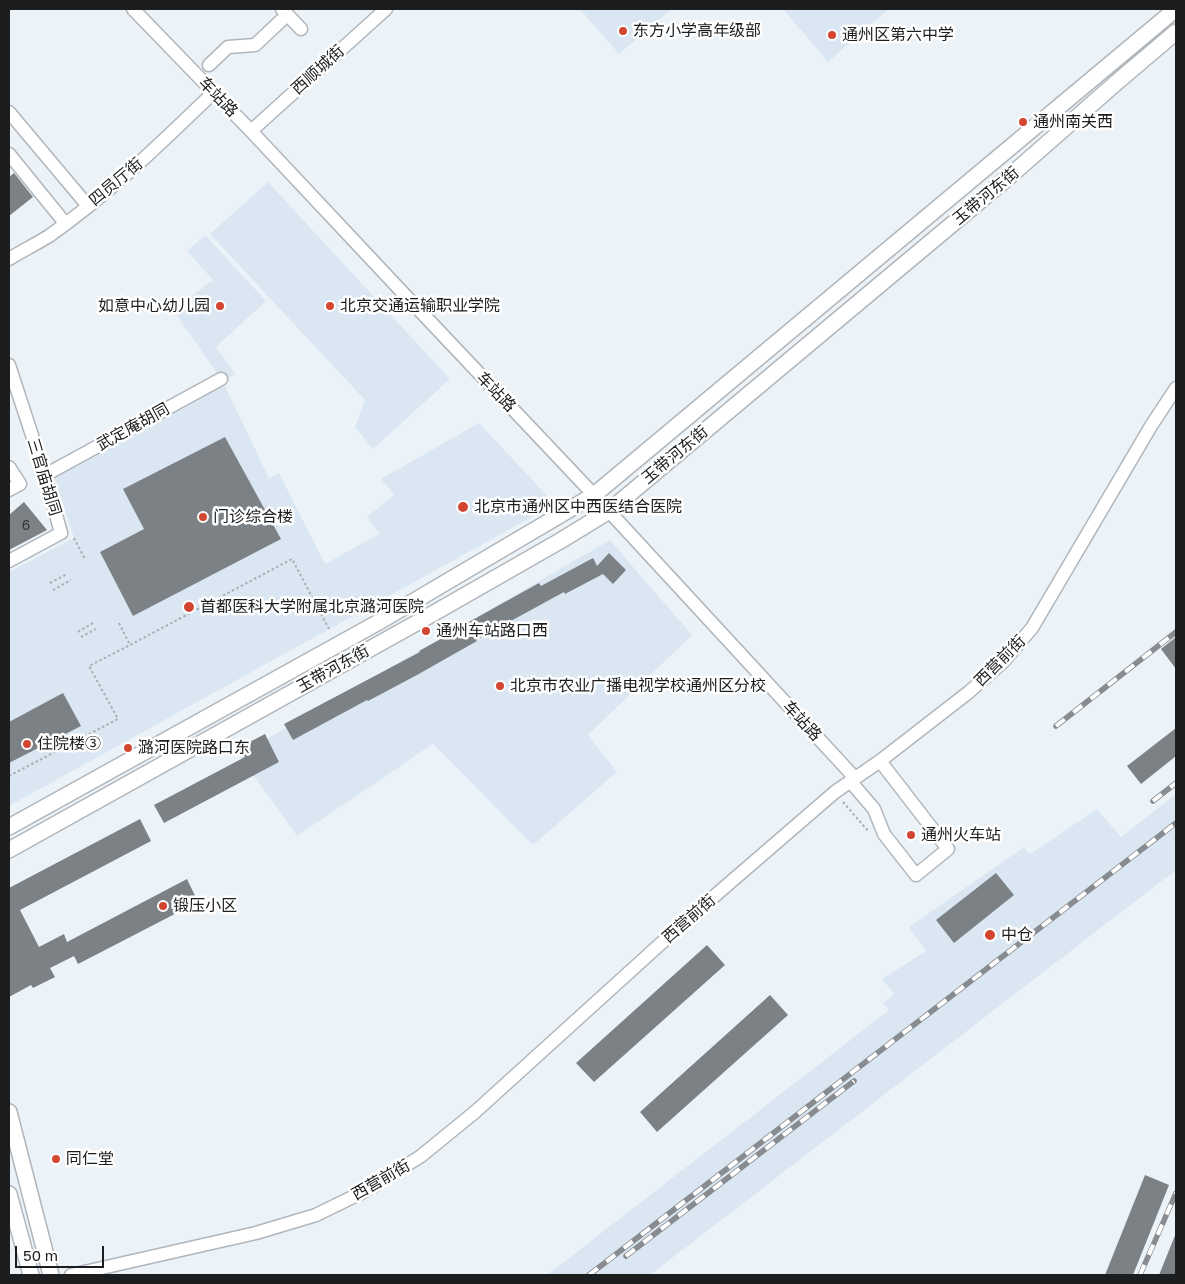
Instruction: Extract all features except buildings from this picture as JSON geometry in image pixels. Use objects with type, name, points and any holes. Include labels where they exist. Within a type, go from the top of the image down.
[{"type":"main road","name":"玉带河东街","points":[[9,827],[377,623],[594,495],[1176,9]]},
{"type":"main road","name":"玉带河东街","points":[[9,850],[486,583],[609,511],[1011,175],[1176,32]]},
{"type":"main road","points":[[9,1112],[51,1275]]},
{"type":"main road","points":[[9,1194],[31,1275]]},
{"type":"street","name":"车站路","points":[[133,9],[251,131],[609,511],[852,779],[874,809],[884,834],[916,875],[948,850],[880,761]]},
{"type":"street","name":"西顺城街","points":[[251,131],[386,9]]},
{"type":"street","points":[[209,65],[228,47],[255,45],[285,11],[301,29]]},
{"type":"street","name":"四员厅街","points":[[9,259],[48,236],[88,206],[140,163],[214,92]]},
{"type":"street","points":[[9,112],[88,206]]},
{"type":"street","points":[[9,156],[65,223]]},
{"type":"street","name":"三官庙胡同","points":[[9,365],[45,475],[61,533],[9,561]]},
{"type":"street","name":"武定庵胡同","points":[[45,475],[221,379]]},
{"type":"street","name":"西营前街","points":[[71,1275],[256,1233],[316,1214],[367,1190],[421,1156],[475,1112],[690,918],[828,798],[852,779],[880,761],[976,686],[1003,662],[1032,628],[1151,426],[1176,388]]},
{"type":"street","points":[[9,467],[20,484],[9,490]]},
{"type":"path","points":[[74,538],[85,560]]},
{"type":"path","points":[[9,776],[118,719],[89,666],[292,559],[329,629]]},
{"type":"path","points":[[50,583],[67,574]]},
{"type":"path","points":[[53,590],[71,580]]},
{"type":"path","points":[[78,632],[93,623]]},
{"type":"path","points":[[119,623],[130,645]]},
{"type":"path","points":[[81,637],[96,629]]},
{"type":"shaded area","name":"东方小学高年级部","points":[[580,9],[672,9],[619,54]]},
{"type":"shaded area","name":"通州区第六中学","points":[[783,9],[889,9],[828,62]]},
{"type":"shaded area","name":"北京交通运输职业学院","points":[[268,182],[450,379],[373,449],[355,427],[365,400],[210,234]]},
{"type":"shaded area","name":"如意中心幼儿园","points":[[205,235],[266,301],[216,347],[235,374],[223,382],[173,310],[213,280],[187,251]]},
{"type":"shaded area","name":"首都医科大学附属北京潞河医院","points":[[224,384],[269,478],[279,473],[325,564],[379,534],[367,517],[394,495],[381,479],[479,423],[553,502],[541,512],[9,806],[9,572],[74,538],[54,477]]},
{"type":"shaded area","name":"北京市农业广播电视学校通州区分校","points":[[610,540],[692,635],[588,735],[617,772],[533,845],[433,744],[297,836],[239,755]]},
{"type":"shaded area","points":[[1176,794],[1176,870],[650,1275],[547,1275],[889,1010],[883,1003],[894,994],[882,979],[926,951],[909,927],[1024,847],[1030,854],[1097,809],[1121,837]]},
{"type":"railway","points":[[1056,726],[1176,632]]},
{"type":"railway","points":[[1153,801],[1176,783]]},
{"type":"railway","points":[[589,1275],[1176,823]]},
{"type":"railway","points":[[626,1256],[854,1081]]},
{"type":"railway","points":[[1140,1275],[1176,1193]]},
{"type":"place","name":"东方小学高年级部","points":[[623,31]]},
{"type":"place","name":"通州区第六中学","points":[[832,35]]},
{"type":"place","name":"通州南关西","points":[[1023,122]]},
{"type":"place","name":"如意中心幼儿园","points":[[220,306]]},
{"type":"place","name":"北京交通运输职业学院","points":[[330,306]]},
{"type":"place","name":"北京市通州区中西医结合医院","points":[[463,507]]},
{"type":"place","name":"门诊综合楼","points":[[203,517]]},
{"type":"place","name":"首都医科大学附属北京潞河医院","points":[[189,607]]},
{"type":"place","name":"通州车站路口西","points":[[426,631]]},
{"type":"place","name":"北京市农业广播电视学校通州区分校","points":[[500,686]]},
{"type":"place","name":"住院楼③","points":[[27,744]]},
{"type":"place","name":"潞河医院路口东","points":[[128,748]]},
{"type":"place","name":"通州火车站","points":[[911,835]]},
{"type":"place","name":"锻压小区","points":[[163,906]]},
{"type":"place","name":"中仓","points":[[990,935]]},
{"type":"place","name":"同仁堂","points":[[56,1159]]}]
